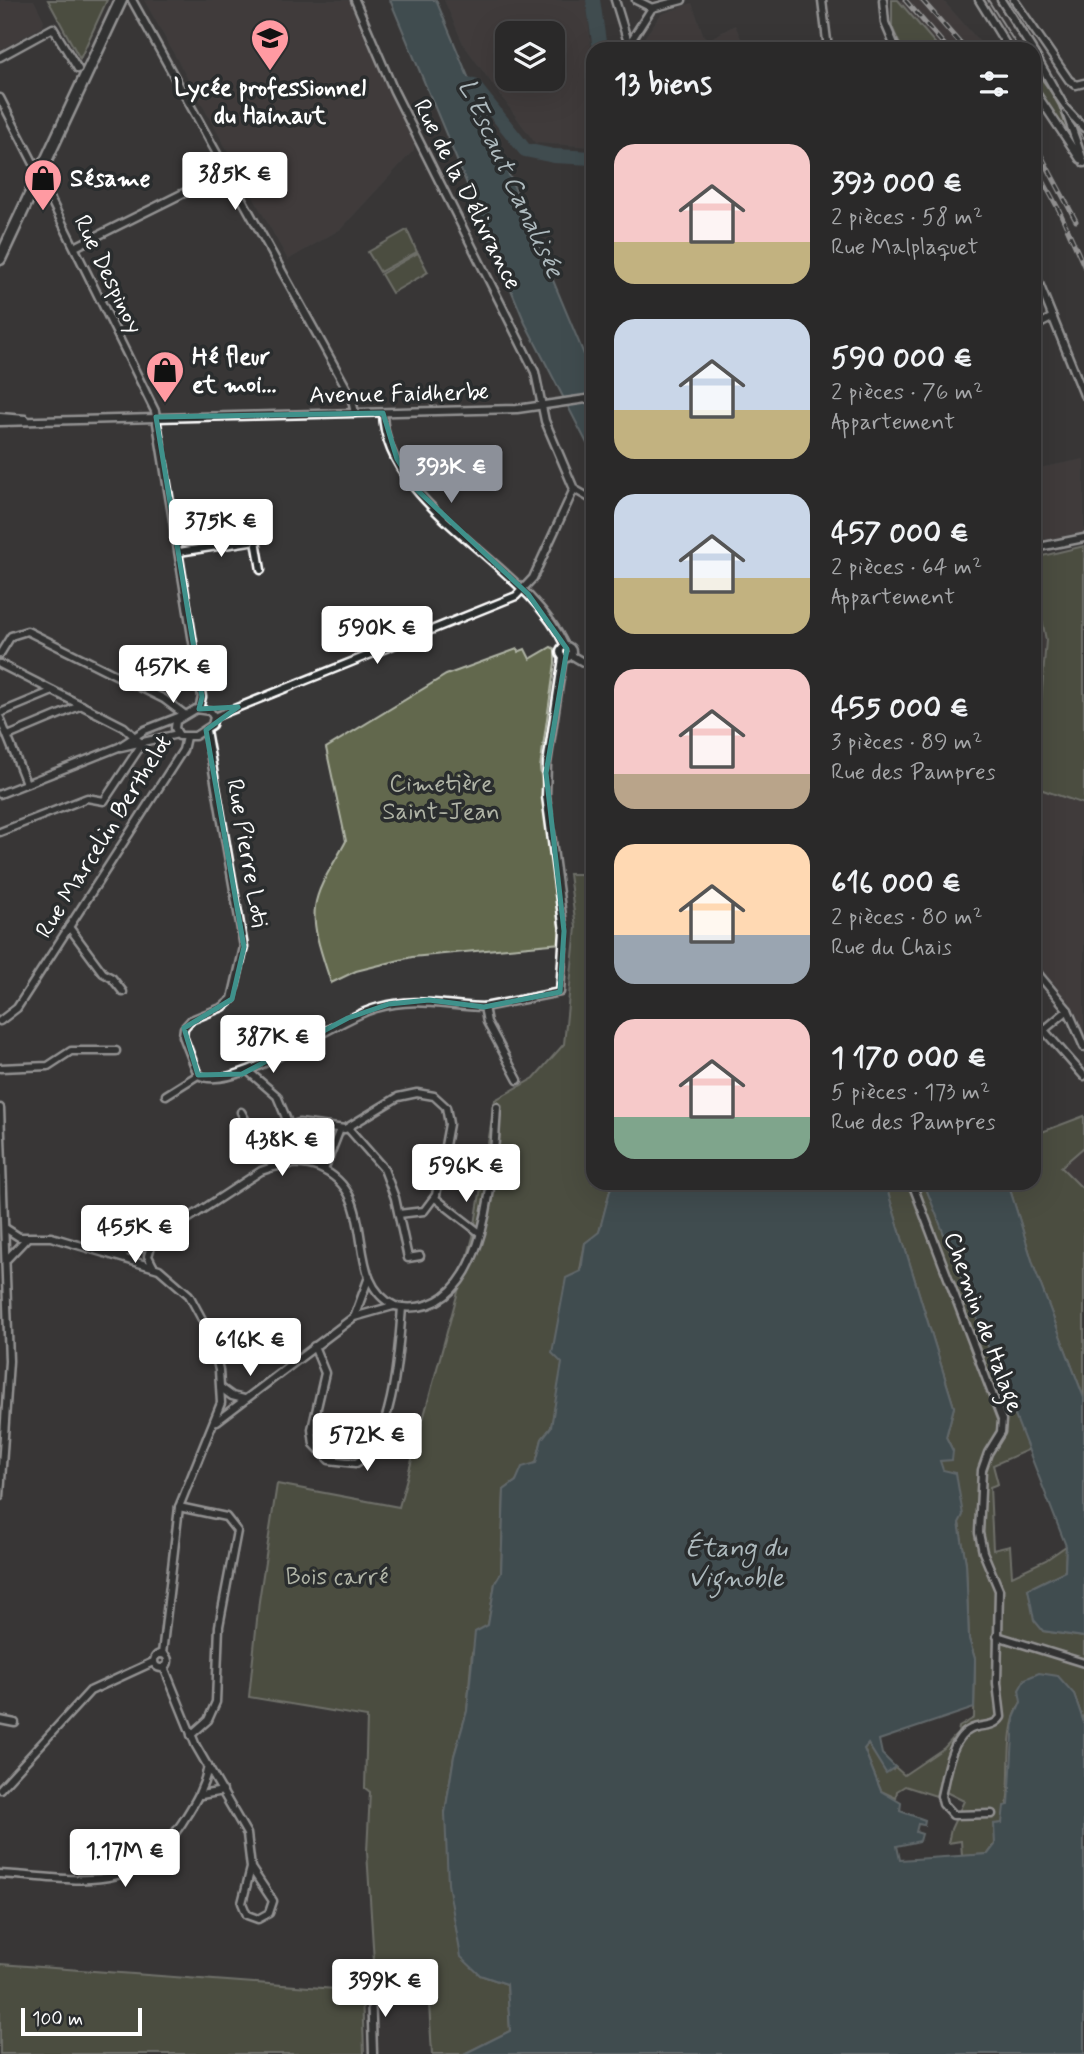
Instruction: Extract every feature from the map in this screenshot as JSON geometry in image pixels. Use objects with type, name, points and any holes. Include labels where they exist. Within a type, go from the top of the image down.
[{"type":"main road","points":[[0,259],[121,0]]},
{"type":"street","points":[[132,0],[351,396],[355,413]]},
{"type":"street","name":"Rue de la Délivrance","points":[[355,0],[394,91],[535,372],[541,407],[574,489]]},
{"type":"street","points":[[615,0],[628,42]]},
{"type":"street","points":[[636,0],[652,8],[682,0]]},
{"type":"street","points":[[822,0],[827,42]]},
{"type":"street","points":[[883,0],[885,23],[893,42]]},
{"type":"street","points":[[979,0],[1005,42]]},
{"type":"street","points":[[1002,0],[1028,42]]},
{"type":"street","points":[[1014,0],[1066,77],[1080,84]]},
{"type":"street","points":[[633,42],[652,8]]},
{"type":"street","points":[[0,57],[56,29],[78,69]]},
{"type":"street","points":[[1041,65],[1063,104],[1084,164]]},
{"type":"street","points":[[0,98],[34,164]]},
{"type":"street","points":[[1041,100],[1084,164]]},
{"type":"street","points":[[1063,104],[1084,128]]},
{"type":"street","points":[[75,247],[228,171]]},
{"type":"street","name":"Rue Despinoy","points":[[44,186],[156,417],[202,697],[199,709]]},
{"type":"street","points":[[1041,288],[1084,395]]},
{"type":"street","points":[[1041,323],[1053,317]]},
{"type":"street","name":"Avenue Faidherbe","points":[[0,422],[541,407],[586,399]]},
{"type":"street","points":[[383,412],[384,428],[397,459],[415,489],[524,589],[565,646],[586,663]]},
{"type":"street","name":"Avenue Faidherbe","points":[[0,417],[30,420]]},
{"type":"street","points":[[214,717],[508,600],[524,589],[533,578],[574,489],[586,495]]},
{"type":"street","points":[[1041,547],[1084,538]]},
{"type":"street","points":[[179,552],[256,540],[261,570]]},
{"type":"street","points":[[0,654],[11,636],[27,631],[167,701],[183,715]]},
{"type":"street","points":[[166,1095],[198,1075],[207,1078],[248,1071],[335,1024],[372,1009],[416,1000],[484,1007],[560,992],[564,931],[546,796],[547,764],[563,657],[560,652],[565,646]]},
{"type":"street","points":[[563,657],[572,654]]},
{"type":"street","points":[[0,664],[82,705],[134,736],[142,744]]},
{"type":"street","points":[[26,783],[0,715],[53,691]]},
{"type":"street","points":[[8,736],[82,705]]},
{"type":"street","points":[[119,747],[134,736],[199,709],[208,710],[214,717]]},
{"type":"street","points":[[178,734],[175,723],[183,715]]},
{"type":"street","points":[[0,794],[119,747],[178,734],[187,737],[206,730],[212,725],[214,717]]},
{"type":"street","name":"Rue Pierre Loti","points":[[198,1075],[183,1037],[184,1028],[191,1020],[223,1007],[232,999],[244,947],[206,730]]},
{"type":"street","name":"Rue Marcelin Berthelot","points":[[0,1021],[17,1008],[183,750],[187,737]]},
{"type":"street","points":[[0,832],[87,798],[104,801],[142,744]]},
{"type":"street","points":[[69,927],[103,973],[113,978],[123,992]]},
{"type":"street","points":[[1041,977],[1068,1010],[1084,1047]]},
{"type":"street","points":[[484,1007],[487,1022],[518,1080]]},
{"type":"street","points":[[1044,1030],[1068,1010]]},
{"type":"street","points":[[1041,1027],[1084,1076]]},
{"type":"street","points":[[0,1068],[48,1066],[71,1051],[116,1051]]},
{"type":"street","points":[[248,1071],[277,1096],[289,1125]]},
{"type":"street","points":[[257,1136],[289,1125],[307,1123],[348,1128],[402,1095],[425,1093],[441,1100],[449,1119],[435,1198],[420,1213],[399,1214]]},
{"type":"street","points":[[214,1426],[244,1399],[354,1317],[399,1307],[429,1304],[450,1292],[468,1269],[480,1233],[494,1153],[497,1107]]},
{"type":"street","points":[[0,1108],[9,1383],[0,1496]]},
{"type":"street","points":[[241,1112],[257,1136],[264,1155]]},
{"type":"street","points":[[348,1128],[382,1164],[399,1214],[408,1258],[420,1256]]},
{"type":"street","points":[[324,1170],[340,1129]]},
{"type":"street","points":[[110,1254],[131,1252],[152,1243],[267,1169],[297,1163],[324,1170],[340,1181],[353,1199],[369,1277],[381,1297],[399,1307]]},
{"type":"street","name":"Chemin de Halage","points":[[915,1190],[1002,1420],[1001,1432],[984,1465],[979,1533],[983,1552],[999,1590],[997,1636],[1000,1719],[971,1729],[961,1737],[941,1796],[943,1804],[953,1815],[992,1814]]},
{"type":"street","points":[[435,1198],[480,1233]]},
{"type":"street","points":[[5,1228],[26,1238],[51,1237],[153,1266],[181,1286],[197,1307],[213,1343],[221,1404],[179,1507],[162,1654]]},
{"type":"street","points":[[6,1260],[26,1238]]},
{"type":"street","points":[[152,1243],[148,1253],[153,1266]]},
{"type":"street","points":[[354,1317],[363,1300],[369,1277]]},
{"type":"street","points":[[314,1346],[325,1373],[312,1429],[314,1444],[330,1460],[356,1463],[372,1450],[388,1403],[397,1364],[399,1307]]},
{"type":"street","points":[[221,1388],[244,1399]]},
{"type":"street","points":[[179,1507],[226,1517],[237,1531],[219,1626],[215,1707],[205,1724],[191,1735]]},
{"type":"street","points":[[997,1636],[1084,1663]]},
{"type":"street","points":[[0,1790],[90,1691],[153,1662],[156,1655],[162,1654],[168,1659],[164,1667],[191,1735],[247,1834],[251,1868],[242,1903],[247,1915],[258,1919],[269,1913],[273,1901],[251,1868]]},
{"type":"street","points":[[153,1662],[157,1667],[164,1667]]},
{"type":"street","points":[[0,1720],[15,1723]]},
{"type":"street","points":[[0,1874],[108,1878],[135,1871],[156,1857],[200,1796],[208,1766]]},
{"type":"street","points":[[200,1796],[209,1791],[223,1791]]},
{"type":"street","points":[[156,1857],[164,1865]]},
{"type":"street","points":[[371,1987],[373,2054]]},
{"type":"highlighted area","points":[[383,413],[397,459],[416,489],[528,594],[567,649],[546,773],[564,931],[560,992],[484,1007],[429,1000],[389,1004],[348,1018],[242,1074],[198,1075],[184,1028],[232,999],[244,947],[206,730],[238,707],[199,709],[202,697],[156,417]]},
{"type":"shaded area","points":[[0,0],[34,0],[44,20],[43,26],[0,50]]},
{"type":"shaded area","points":[[144,0],[349,0],[414,142],[414,150],[341,229],[288,260]]},
{"type":"shaded area","points":[[444,0],[586,0],[591,42],[586,42],[586,147],[535,143],[497,91],[565,91],[565,21],[495,21],[495,88],[463,44]]},
{"type":"shaded area","points":[[898,0],[943,0],[980,42],[934,42]]},
{"type":"shaded area","points":[[692,3],[704,36],[709,39],[735,25],[743,42],[641,42],[661,14]]},
{"type":"shaded area","points":[[1084,459],[1084,532],[1041,541],[1041,468]]},
{"type":"shaded area","points":[[1041,609],[1046,640],[1041,699]]},
{"type":"shaded area","points":[[1041,790],[1084,805],[1084,1051],[1062,1007],[1041,983]]},
{"type":"shaded area","points":[[1084,1147],[1084,1190],[1060,1167]]},
{"type":"green space","points":[[48,0],[107,0],[80,59]]},
{"type":"green space","points":[[892,0],[898,0],[934,42],[899,42],[892,27]]},
{"type":"green space","points":[[1041,69],[1049,81],[1078,151],[1041,96]]},
{"type":"green space","points":[[407,230],[417,252],[380,272],[368,252]]},
{"type":"green space","points":[[418,253],[428,272],[392,293],[381,274]]},
{"type":"green space","points":[[1084,546],[1084,804],[1041,789],[1041,701],[1046,640],[1041,615],[1041,556]]},
{"type":"green space","name":"Cimetière Saint-Jean","points":[[551,647],[555,649],[555,663],[540,768],[561,943],[412,957],[356,971],[331,983],[317,936],[315,907],[323,881],[346,841],[326,748],[446,675],[517,649],[518,652],[525,649],[530,659]]},
{"type":"green space","name":"Bois carré","points":[[569,874],[586,874],[586,1190],[610,1190],[599,1233],[585,1243],[551,1428],[542,1439],[536,1463],[523,1468],[516,1481],[504,1490],[501,1573],[495,1583],[488,1625],[472,1652],[467,1711],[454,1756],[445,1813],[480,1975],[507,1984],[510,2031],[464,2054],[432,2054],[427,1970],[375,1977],[367,1852],[370,1792],[365,1788],[367,1717],[249,1697],[259,1601],[277,1484],[399,1507],[473,1237],[495,1100],[534,1078],[564,1044],[576,927]]},
{"type":"green space","points":[[1084,1116],[1084,1147],[1061,1167],[1084,1190],[1084,1398],[1035,1270],[1010,1190],[1041,1190],[1042,1132]]},
{"type":"green space","points":[[887,1190],[927,1190],[1030,1449],[993,1465],[998,1484],[990,1487],[993,1550],[1010,1546],[1012,1576],[1046,1560],[1066,1546],[1065,1571],[1028,1589],[1043,1631],[1084,1637],[1084,1723],[1074,1694],[1021,1702],[1010,1737],[1008,1797],[999,1836],[988,1854],[962,1856],[961,1841],[948,1843],[951,1829],[964,1801],[938,1788],[936,1796],[905,1786],[897,1791],[896,1798],[881,1791],[864,1749],[868,1744],[893,1770],[895,1767],[904,1775],[944,1748],[958,1733],[959,1727],[974,1718],[975,1659],[969,1639],[966,1563],[959,1523],[939,1461],[953,1451],[946,1437],[954,1407]]},
{"type":"green space","points":[[0,1964],[362,1991],[364,2054],[0,2054]]},
{"type":"water","points":[[390,0],[436,0],[586,359],[586,441],[525,323]]},
{"type":"water","name":"Étang du Vignoble","points":[[610,1190],[887,1190],[954,1407],[946,1437],[953,1451],[952,1460],[940,1461],[943,1470],[956,1473],[963,1515],[959,1523],[966,1563],[969,1639],[975,1659],[974,1708],[879,1740],[882,1754],[895,1767],[886,1773],[868,1744],[864,1749],[881,1791],[901,1803],[900,1811],[925,1820],[924,1825],[918,1824],[916,1832],[922,1834],[920,1841],[897,1846],[900,1860],[988,1854],[995,1845],[994,1824],[1002,1823],[1004,1806],[1009,1805],[1014,1718],[1021,1702],[1019,1690],[1025,1679],[1039,1673],[1058,1676],[1074,1694],[1084,1723],[1084,2054],[464,2054],[510,2031],[507,1984],[480,1975],[461,1957],[448,1884],[445,1813],[454,1756],[467,1711],[475,1632],[488,1625],[495,1583],[501,1573],[504,1490],[516,1481],[522,1467],[536,1463],[542,1439],[551,1427],[562,1363],[552,1353],[566,1278],[581,1271],[585,1243],[599,1232]]},
{"type":"water","points":[[927,1190],[1010,1190],[1035,1270],[1084,1398],[1084,1637],[1043,1631],[1034,1620],[1028,1589],[1065,1571],[1066,1546]]},
{"type":"waterway","points":[[593,0],[599,42]]},
{"type":"waterway","name":"L'Escaut Canalisée","points":[[456,84],[474,86],[525,150],[554,156],[586,158]]},
{"type":"tram line","points":[[988,0],[1015,42]]},
{"type":"tram line","points":[[1041,78],[1084,139]]},
{"type":"railway","points":[[905,0],[942,42]]},
{"type":"railway","points":[[922,0],[959,42]]},
{"type":"railway","points":[[1041,155],[1076,221]]},
{"type":"railway","points":[[1041,177],[1084,266]]},
{"type":"place","name":"Lycée professionnel du Hainaut","points":[[270,72]]},
{"type":"place","name":"Sésame","points":[[43,212]]},
{"type":"place","name":"Hé fleur et moi...","points":[[165,404]]}]
